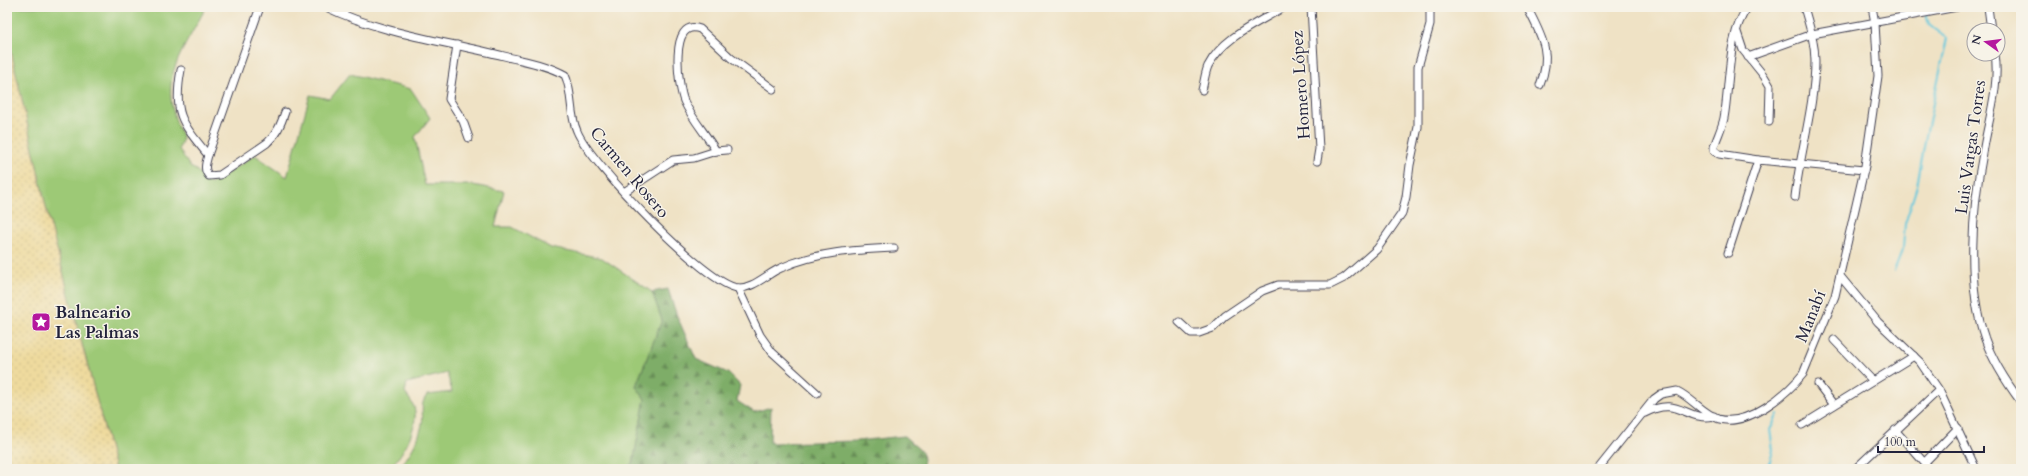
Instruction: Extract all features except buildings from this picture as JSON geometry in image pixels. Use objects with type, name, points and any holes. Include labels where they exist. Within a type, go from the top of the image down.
[{"type":"street","points":[[260,7],[208,155],[205,169],[206,174],[209,176],[220,176],[258,150],[274,137],[280,128],[285,112]]},
{"type":"street","name":"Carmen Rosero","points":[[326,7],[385,30],[457,45],[528,63],[565,75],[577,132],[624,192],[674,245],[721,281],[738,288]]},
{"type":"street","points":[[1202,90],[1208,67],[1220,50],[1235,35],[1284,7]]},
{"type":"street","name":"Homero López","points":[[1311,7],[1320,149],[1317,161]]},
{"type":"street","points":[[1179,322],[1191,332],[1200,333],[1213,328],[1225,316],[1262,291],[1278,285],[1325,286],[1344,278],[1378,249],[1402,213],[1406,197],[1410,165],[1418,127],[1418,67],[1430,25],[1430,7]]},
{"type":"street","points":[[1527,7],[1539,31],[1546,56],[1546,70],[1540,85]]},
{"type":"street","points":[[1795,197],[1799,164],[1810,106],[1815,61],[1812,34],[1804,7]]},
{"type":"street","name":"Manabí","points":[[1598,469],[1654,399],[1661,394],[1677,391],[1714,416],[1730,420],[1747,418],[1794,385],[1803,374],[1835,296],[1864,170],[1878,76],[1875,23],[1872,7]]},
{"type":"street","points":[[1748,57],[1812,34],[1957,7]]},
{"type":"street","points":[[1988,7],[1990,22]]},
{"type":"street","points":[[1746,8],[1737,31],[1729,68],[1724,120],[1714,147],[1719,154],[1758,160],[1864,170]]},
{"type":"street","points":[[716,151],[687,106],[682,94],[678,46],[684,32],[689,28],[695,27],[700,29],[730,58],[773,89]]},
{"type":"street","points":[[1737,31],[1743,50],[1770,86],[1769,122]]},
{"type":"street","points":[[457,45],[449,99],[463,121],[470,138]]},
{"type":"street","name":"Luis Vargas Torres","points":[[1995,62],[1995,84],[1978,176],[1975,205],[1974,275],[1980,322],[1985,341],[1999,369],[2021,402]]},
{"type":"street","points":[[181,70],[178,88],[178,107],[181,118],[186,129],[208,155]]},
{"type":"street","points":[[624,192],[672,160],[698,157],[716,151],[727,150]]},
{"type":"street","points":[[1728,253],[1758,160]]},
{"type":"street","points":[[817,394],[772,352],[760,335],[738,288],[749,285],[779,268],[801,259],[856,250],[894,248]]},
{"type":"street","points":[[1840,276],[1878,322],[1914,356],[1939,390],[1976,469]]},
{"type":"street","points":[[1834,340],[1873,381]]},
{"type":"street","points":[[1802,425],[1914,356]]},
{"type":"street","points":[[1818,384],[1834,405]]},
{"type":"street","points":[[1855,469],[1939,390]]},
{"type":"street","points":[[1641,415],[1656,407],[1664,406],[1679,408],[1698,417],[1714,416]]},
{"type":"street","points":[[1925,462],[1958,428]]},
{"type":"street","points":[[1895,430],[1930,469]]},
{"type":"green space","points":[[7,7],[206,7],[180,55],[174,70],[171,84],[171,100],[175,118],[183,138],[179,149],[190,167],[196,170],[211,184],[255,155],[287,177],[310,95],[330,99],[350,74],[411,89],[430,118],[415,137],[425,185],[473,185],[504,191],[495,227],[512,227],[551,248],[602,258],[652,292],[662,320],[636,386],[645,399],[633,464],[624,469],[398,469],[416,443],[422,425],[423,402],[427,395],[452,392],[447,373],[407,383],[405,393],[414,407],[415,414],[412,431],[404,449],[393,464],[387,469],[115,469],[47,212],[7,33]]},
{"type":"green space","points":[[668,289],[677,316],[696,359],[728,373],[740,385],[737,401],[754,412],[771,407],[770,443],[857,441],[904,436],[922,452],[924,469],[624,469],[633,463],[645,399],[636,386],[662,320],[652,292]]},
{"type":"sand","name":"Balneario Las Palmas","points":[[7,33],[47,212],[115,469],[7,469]]},
{"type":"waterway","points":[[1894,271],[1903,248],[1905,224],[1917,186],[1947,38],[1929,24],[1923,7]]},
{"type":"waterway","points":[[1768,469],[1773,450],[1770,430],[1778,414]]},
{"type":"place","name":"Balneario Las Palmas","points":[[41,322]]}]
